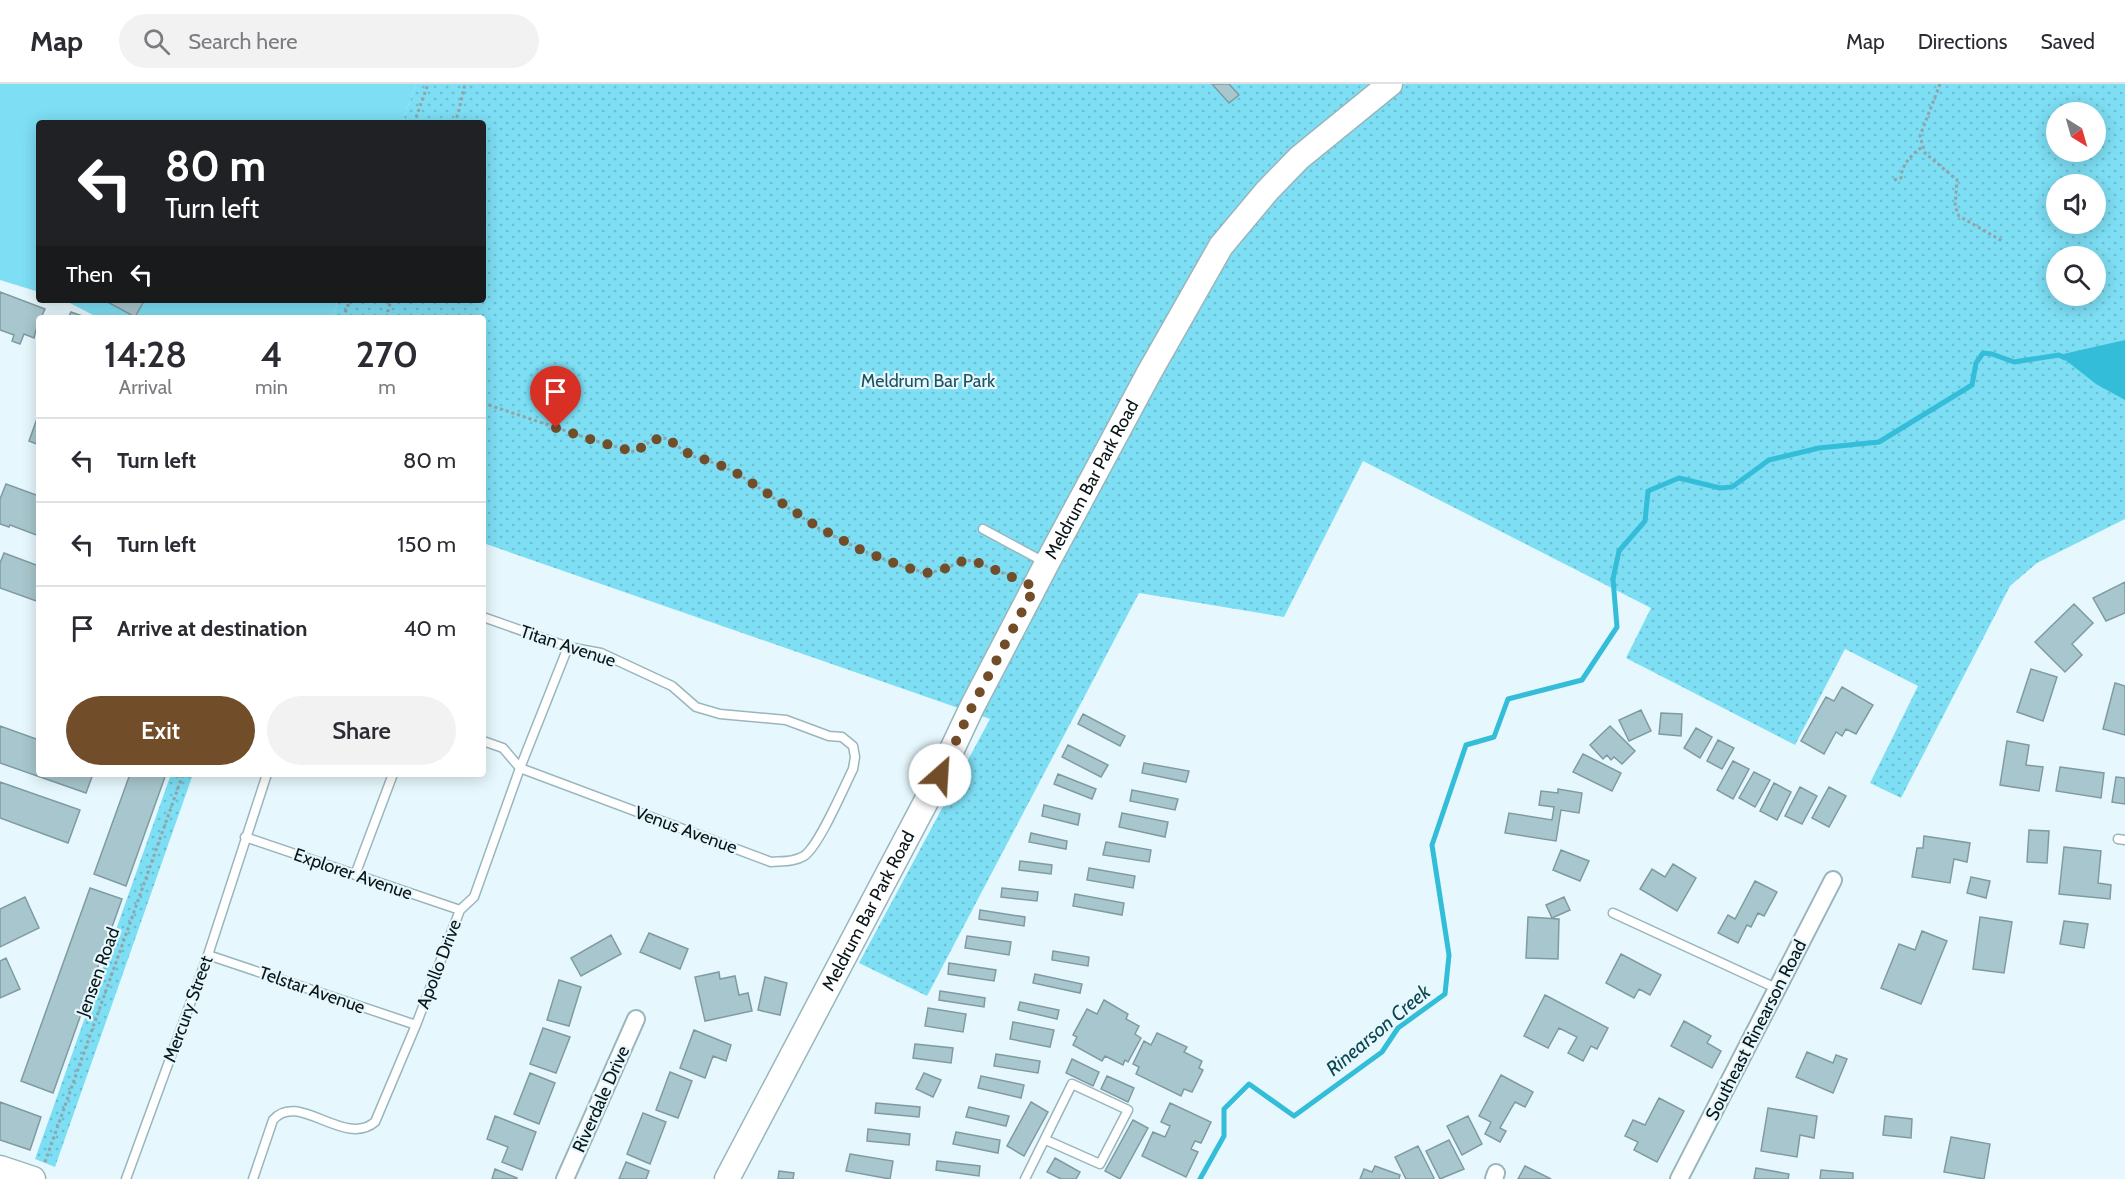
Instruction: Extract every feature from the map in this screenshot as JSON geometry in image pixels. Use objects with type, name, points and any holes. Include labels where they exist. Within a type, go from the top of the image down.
[{"type":"street","name":"Meldrum Bar Park Road","points":[[727,1179],[940,775],[972,707],[1047,563],[1221,246],[1267,191],[1299,158],[1390,84]]},
{"type":"street","name":"Southeast Rinearson Road","points":[[1679,1179],[1833,880]]},
{"type":"street","name":"Riverdale Drive","points":[[565,1179],[636,1019]]},
{"type":"street","points":[[0,1168],[38,1173]]},
{"type":"lane","points":[[983,529],[1047,563]]},
{"type":"lane","name":"Titan Avenue","points":[[486,618],[568,647],[602,653],[672,686],[696,707],[720,714],[786,720],[829,736],[842,737],[853,746],[855,757],[853,769],[832,811]]},
{"type":"lane","name":"Apollo Drive","points":[[252,1179],[273,1120],[278,1114],[295,1111],[345,1128],[355,1129],[368,1128],[375,1122],[416,1025],[460,910],[474,897],[520,768],[568,647]]},
{"type":"lane","points":[[486,742],[503,748],[520,768]]},
{"type":"lane","name":"Venus Avenue","points":[[520,768],[771,861],[793,861],[806,855],[832,811]]},
{"type":"lane","name":"Mercury Street","points":[[126,1179],[208,955],[266,777]]},
{"type":"lane","points":[[355,875],[392,777]]},
{"type":"lane","name":"Explorer Avenue","points":[[245,837],[460,910]]},
{"type":"lane","points":[[1613,913],[1778,989]]},
{"type":"lane","name":"Telstar Avenue","points":[[208,955],[416,1025]]},
{"type":"lane","points":[[1025,1179],[1072,1084],[1128,1110],[1100,1164],[1046,1140]]},
{"type":"path","points":[[415,120],[428,84]]},
{"type":"path","points":[[455,120],[465,84]]},
{"type":"path","points":[[1940,84],[1920,136],[1925,153],[1957,180],[1955,206],[1959,216],[2004,242]]},
{"type":"path","points":[[1894,180],[1901,178],[1902,169],[1911,155],[1923,146]]},
{"type":"path","points":[[486,404],[635,452],[652,440],[666,438],[689,454],[740,475],[816,526],[861,550],[893,563],[927,573],[972,560],[1035,587]]},
{"type":"path","name":"Jensen Road","points":[[38,1173],[182,777]]},
{"type":"green space","points":[[0,84],[416,84],[403,120],[36,120],[36,291],[0,280]]},
{"type":"green space","name":"Meldrum Bar Park","points":[[416,84],[2125,84],[2125,519],[2037,563],[2010,586],[1901,798],[1870,783],[1918,686],[1845,649],[1795,745],[1626,658],[1651,608],[1363,461],[1284,617],[1139,593],[927,996],[859,963],[990,719],[486,544],[486,315],[333,315],[338,303],[486,303],[486,120],[403,120]]},
{"type":"green space","points":[[70,303],[338,303],[333,315],[93,315]]},
{"type":"green space","points":[[170,777],[192,777],[55,1167],[35,1159]]},
{"type":"shaded area","points":[[2125,340],[2125,400],[2096,384],[2059,355]]},
{"type":"building","points":[[1212,84],[1229,84],[1239,95],[1229,103]]},
{"type":"building","points":[[0,292],[45,309],[42,315],[36,315],[34,338],[24,334],[20,344],[12,341],[14,335],[0,330]]},
{"type":"building","points":[[109,303],[143,303],[136,315],[131,315]]},
{"type":"building","points":[[36,421],[36,444],[29,441]]},
{"type":"building","points":[[6,484],[36,495],[36,535],[10,525],[9,527],[0,524],[0,499]]},
{"type":"building","points":[[4,553],[36,565],[36,601],[0,588],[0,563]]},
{"type":"building","points":[[2125,582],[2125,613],[2106,621],[2093,598]]},
{"type":"building","points":[[2074,604],[2093,623],[2072,644],[2082,655],[2065,672],[2035,642]]},
{"type":"building","points":[[2031,669],[2057,677],[2043,721],[2017,712]]},
{"type":"building","points":[[2115,683],[2125,686],[2125,735],[2103,729]]},
{"type":"building","points":[[1842,687],[1873,705],[1856,734],[1846,729],[1842,736],[1836,732],[1824,754],[1801,741],[1826,697],[1834,701]]},
{"type":"building","points":[[1641,710],[1651,731],[1629,741],[1619,720]]},
{"type":"building","points":[[1661,713],[1682,714],[1681,736],[1659,734]]},
{"type":"building","points":[[1083,714],[1125,736],[1120,746],[1078,724]]},
{"type":"building","points":[[0,726],[36,739],[36,776],[0,763]]},
{"type":"building","points":[[1610,726],[1635,751],[1622,764],[1614,757],[1611,760],[1607,755],[1603,759],[1590,745]]},
{"type":"building","points":[[1696,728],[1712,737],[1700,758],[1684,748]]},
{"type":"building","points":[[1718,740],[1734,748],[1722,769],[1707,761]]},
{"type":"building","points":[[2007,741],[2029,745],[2026,765],[2043,767],[2039,791],[2000,785]]},
{"type":"building","points":[[1068,745],[1108,765],[1101,777],[1062,757]]},
{"type":"building","points":[[1583,754],[1621,773],[1612,791],[1573,772]]},
{"type":"building","points":[[1733,761],[1749,769],[1733,799],[1717,790]]},
{"type":"building","points":[[1144,763],[1189,771],[1186,782],[1142,773]]},
{"type":"building","points":[[2060,767],[2104,773],[2101,798],[2056,791]]},
{"type":"building","points":[[1754,772],[1770,780],[1755,807],[1739,798]]},
{"type":"building","points":[[1058,774],[1096,789],[1092,799],[1054,784]]},
{"type":"building","points":[[40,777],[92,777],[86,793]]},
{"type":"building","points":[[129,777],[165,777],[126,886],[94,874]]},
{"type":"building","points":[[2116,777],[2125,778],[2125,804],[2112,802]]},
{"type":"building","points":[[0,782],[80,810],[68,843],[0,818]]},
{"type":"building","points":[[1774,783],[1791,792],[1777,820],[1760,811]]},
{"type":"building","points":[[1800,787],[1817,796],[1802,824],[1785,816]]},
{"type":"building","points":[[1829,787],[1846,796],[1829,827],[1812,818]]},
{"type":"building","points":[[1558,789],[1582,793],[1579,813],[1561,810],[1556,841],[1505,833],[1509,813],[1552,820],[1554,807],[1539,805],[1541,791],[1558,793]]},
{"type":"building","points":[[1132,790],[1178,799],[1175,810],[1130,801]]},
{"type":"building","points":[[1044,805],[1080,814],[1078,825],[1042,816]]},
{"type":"building","points":[[1122,813],[1168,822],[1165,837],[1119,827]]},
{"type":"building","points":[[2029,830],[2049,831],[2047,863],[2027,862]]},
{"type":"building","points":[[1031,833],[1067,841],[1066,849],[1029,842]]},
{"type":"building","points":[[1924,836],[1970,843],[1967,862],[1954,859],[1950,883],[1912,877],[1917,848],[1923,848]]},
{"type":"building","points":[[1106,842],[1151,850],[1149,862],[1103,855]]},
{"type":"building","points":[[2064,847],[2101,851],[2098,883],[2111,885],[2110,899],[2059,894]]},
{"type":"building","points":[[1561,850],[1589,861],[1580,881],[1553,870]]},
{"type":"building","points":[[1020,861],[1052,865],[1051,874],[1019,870]]},
{"type":"building","points":[[1673,864],[1696,878],[1677,911],[1640,889],[1652,869],[1665,877]]},
{"type":"building","points":[[1089,868],[1135,876],[1133,888],[1087,880]]},
{"type":"building","points":[[1971,877],[1990,881],[1986,898],[1967,893]]},
{"type":"building","points":[[1755,881],[1777,892],[1764,916],[1758,913],[1751,927],[1747,925],[1738,943],[1718,933],[1728,915],[1735,919]]},
{"type":"building","points":[[90,888],[122,899],[53,1093],[21,1081]]},
{"type":"building","points":[[1002,888],[1038,892],[1037,901],[1001,897]]},
{"type":"building","points":[[1075,894],[1124,903],[1122,915],[1073,906]]},
{"type":"building","points":[[25,897],[39,928],[0,947],[0,909]]},
{"type":"building","points":[[1564,897],[1570,910],[1552,918],[1546,905]]},
{"type":"building","points":[[980,910],[1025,917],[1024,926],[979,919]]},
{"type":"building","points":[[1528,917],[1559,919],[1558,959],[1526,958]]},
{"type":"building","points":[[1980,917],[2012,922],[2004,973],[1973,969]]},
{"type":"building","points":[[2064,921],[2088,924],[2084,948],[2060,944]]},
{"type":"building","points":[[1922,931],[1947,941],[1921,1004],[1881,988],[1899,944],[1915,950]]},
{"type":"building","points":[[649,933],[688,949],[680,969],[640,952]]},
{"type":"building","points":[[611,935],[621,954],[581,976],[571,958]]},
{"type":"building","points":[[967,936],[1011,942],[1009,955],[965,948]]},
{"type":"building","points":[[1053,951],[1089,957],[1088,966],[1052,960]]},
{"type":"building","points":[[1621,954],[1661,975],[1650,995],[1639,989],[1634,998],[1606,983]]},
{"type":"building","points":[[6,958],[20,989],[0,998],[0,961]]},
{"type":"building","points":[[949,963],[996,970],[994,981],[948,974]]},
{"type":"building","points":[[719,972],[720,979],[735,976],[739,995],[748,993],[752,1011],[705,1021],[695,977]]},
{"type":"building","points":[[1035,974],[1082,984],[1080,993],[1033,983]]},
{"type":"building","points":[[765,977],[787,983],[780,1015],[758,1010]]},
{"type":"building","points":[[559,980],[581,987],[569,1026],[547,1020]]},
{"type":"building","points":[[940,991],[985,998],[984,1007],[939,1000]]},
{"type":"building","points":[[1545,995],[1608,1028],[1597,1049],[1591,1046],[1583,1061],[1568,1053],[1577,1037],[1559,1028],[1548,1048],[1524,1036]]},
{"type":"building","points":[[1104,1000],[1128,1014],[1126,1019],[1139,1026],[1135,1034],[1141,1038],[1128,1062],[1125,1060],[1123,1065],[1105,1056],[1102,1061],[1073,1045],[1077,1037],[1073,1035],[1087,1009],[1097,1014]]},
{"type":"building","points":[[1020,1002],[1059,1010],[1057,1019],[1018,1010]]},
{"type":"building","points":[[928,1008],[966,1014],[963,1032],[925,1026]]},
{"type":"building","points":[[1684,1021],[1711,1036],[1707,1043],[1721,1051],[1712,1068],[1671,1046]]},
{"type":"building","points":[[1013,1022],[1054,1030],[1050,1047],[1010,1039]]},
{"type":"building","points":[[543,1028],[570,1037],[556,1073],[530,1064]]},
{"type":"building","points":[[694,1030],[731,1045],[726,1061],[713,1056],[705,1078],[680,1068]]},
{"type":"building","points":[[1157,1033],[1187,1047],[1184,1052],[1202,1061],[1199,1068],[1203,1070],[1192,1092],[1184,1089],[1181,1096],[1136,1074],[1139,1067],[1133,1064],[1144,1041],[1151,1045]]},
{"type":"building","points":[[915,1044],[953,1048],[951,1063],[913,1058]]},
{"type":"building","points":[[1807,1052],[1833,1063],[1836,1055],[1847,1059],[1833,1093],[1796,1077]]},
{"type":"building","points":[[996,1054],[1040,1061],[1038,1073],[994,1066]]},
{"type":"building","points":[[1072,1059],[1099,1072],[1093,1086],[1066,1073]]},
{"type":"building","points":[[670,1072],[692,1081],[678,1118],[656,1110]]},
{"type":"building","points":[[530,1073],[555,1083],[539,1124],[514,1114]]},
{"type":"building","points":[[924,1073],[941,1080],[933,1097],[916,1089]]},
{"type":"building","points":[[1501,1075],[1533,1092],[1525,1107],[1515,1102],[1500,1128],[1506,1131],[1500,1142],[1485,1134],[1491,1122],[1479,1116]]},
{"type":"building","points":[[981,1076],[1024,1085],[1021,1098],[978,1088]]},
{"type":"building","points":[[1107,1076],[1134,1088],[1128,1102],[1101,1089]]},
{"type":"building","points":[[1659,1098],[1684,1111],[1657,1162],[1634,1150],[1638,1142],[1625,1136],[1633,1120],[1645,1125]]},
{"type":"building","points":[[0,1102],[41,1117],[30,1150],[0,1140]]},
{"type":"building","points":[[1031,1102],[1048,1112],[1024,1156],[1007,1146]]},
{"type":"building","points":[[876,1103],[920,1107],[919,1117],[875,1113]]},
{"type":"building","points":[[1170,1103],[1211,1122],[1201,1143],[1195,1141],[1191,1149],[1198,1152],[1186,1177],[1142,1156],[1153,1132],[1165,1137],[1170,1126],[1161,1122]]},
{"type":"building","points":[[969,1107],[1009,1116],[1006,1126],[966,1117]]},
{"type":"building","points":[[1768,1108],[1817,1116],[1814,1138],[1800,1135],[1797,1157],[1761,1151]]},
{"type":"building","points":[[643,1113],[666,1122],[650,1164],[627,1154]]},
{"type":"building","points":[[495,1116],[536,1132],[522,1170],[502,1162],[508,1147],[487,1139]]},
{"type":"building","points":[[1468,1116],[1482,1144],[1462,1155],[1447,1126]]},
{"type":"building","points":[[1885,1116],[1912,1119],[1911,1138],[1883,1135]]},
{"type":"building","points":[[1133,1120],[1148,1128],[1120,1179],[1105,1171]]},
{"type":"building","points":[[868,1129],[910,1134],[909,1145],[867,1141]]},
{"type":"building","points":[[956,1132],[1000,1140],[998,1153],[953,1144]]},
{"type":"building","points":[[1951,1137],[1990,1144],[1984,1179],[1944,1172]]},
{"type":"building","points":[[1449,1140],[1464,1169],[1440,1179],[1426,1151]]},
{"type":"building","points":[[1418,1146],[1433,1179],[1406,1179],[1395,1157]]},
{"type":"building","points":[[850,1154],[893,1161],[890,1179],[846,1171]]},
{"type":"building","points":[[1055,1158],[1080,1172],[1076,1179],[1061,1179],[1047,1172]]},
{"type":"building","points":[[937,1161],[980,1166],[979,1176],[936,1170]]},
{"type":"building","points":[[626,1162],[649,1171],[646,1179],[619,1179]]},
{"type":"building","points":[[1375,1166],[1400,1175],[1399,1179],[1360,1179],[1364,1169],[1372,1172]]},
{"type":"building","points":[[1525,1166],[1551,1179],[1518,1179]]},
{"type":"building","points":[[1756,1168],[1789,1174],[1788,1179],[1754,1179]]},
{"type":"building","points":[[495,1169],[517,1178],[517,1179],[492,1179]]},
{"type":"building","points":[[1821,1170],[1853,1173],[1853,1179],[1820,1179]]},
{"type":"building","points":[[779,1171],[794,1173],[793,1179],[778,1179]]},
{"type":"waterway","name":"Rinearson Creek","points":[[1200,1179],[1224,1136],[1224,1109],[1249,1084],[1294,1116],[1382,1052],[1398,1028],[1445,994],[1449,955],[1432,845],[1466,745],[1494,737],[1508,699],[1582,680],[1617,627],[1613,579],[1619,551],[1645,521],[1648,491],[1679,478],[1720,488],[1732,487],[1769,460],[1819,448],[1879,442],[1972,385],[1976,363],[1983,353],[2014,362],[2059,355],[2065,358]]},
{"type":"route","points":[[556,428],[635,452],[652,440],[666,438],[689,454],[740,475],[816,526],[861,550],[904,567],[927,573],[972,560],[1035,587],[972,707],[940,775]]}]
